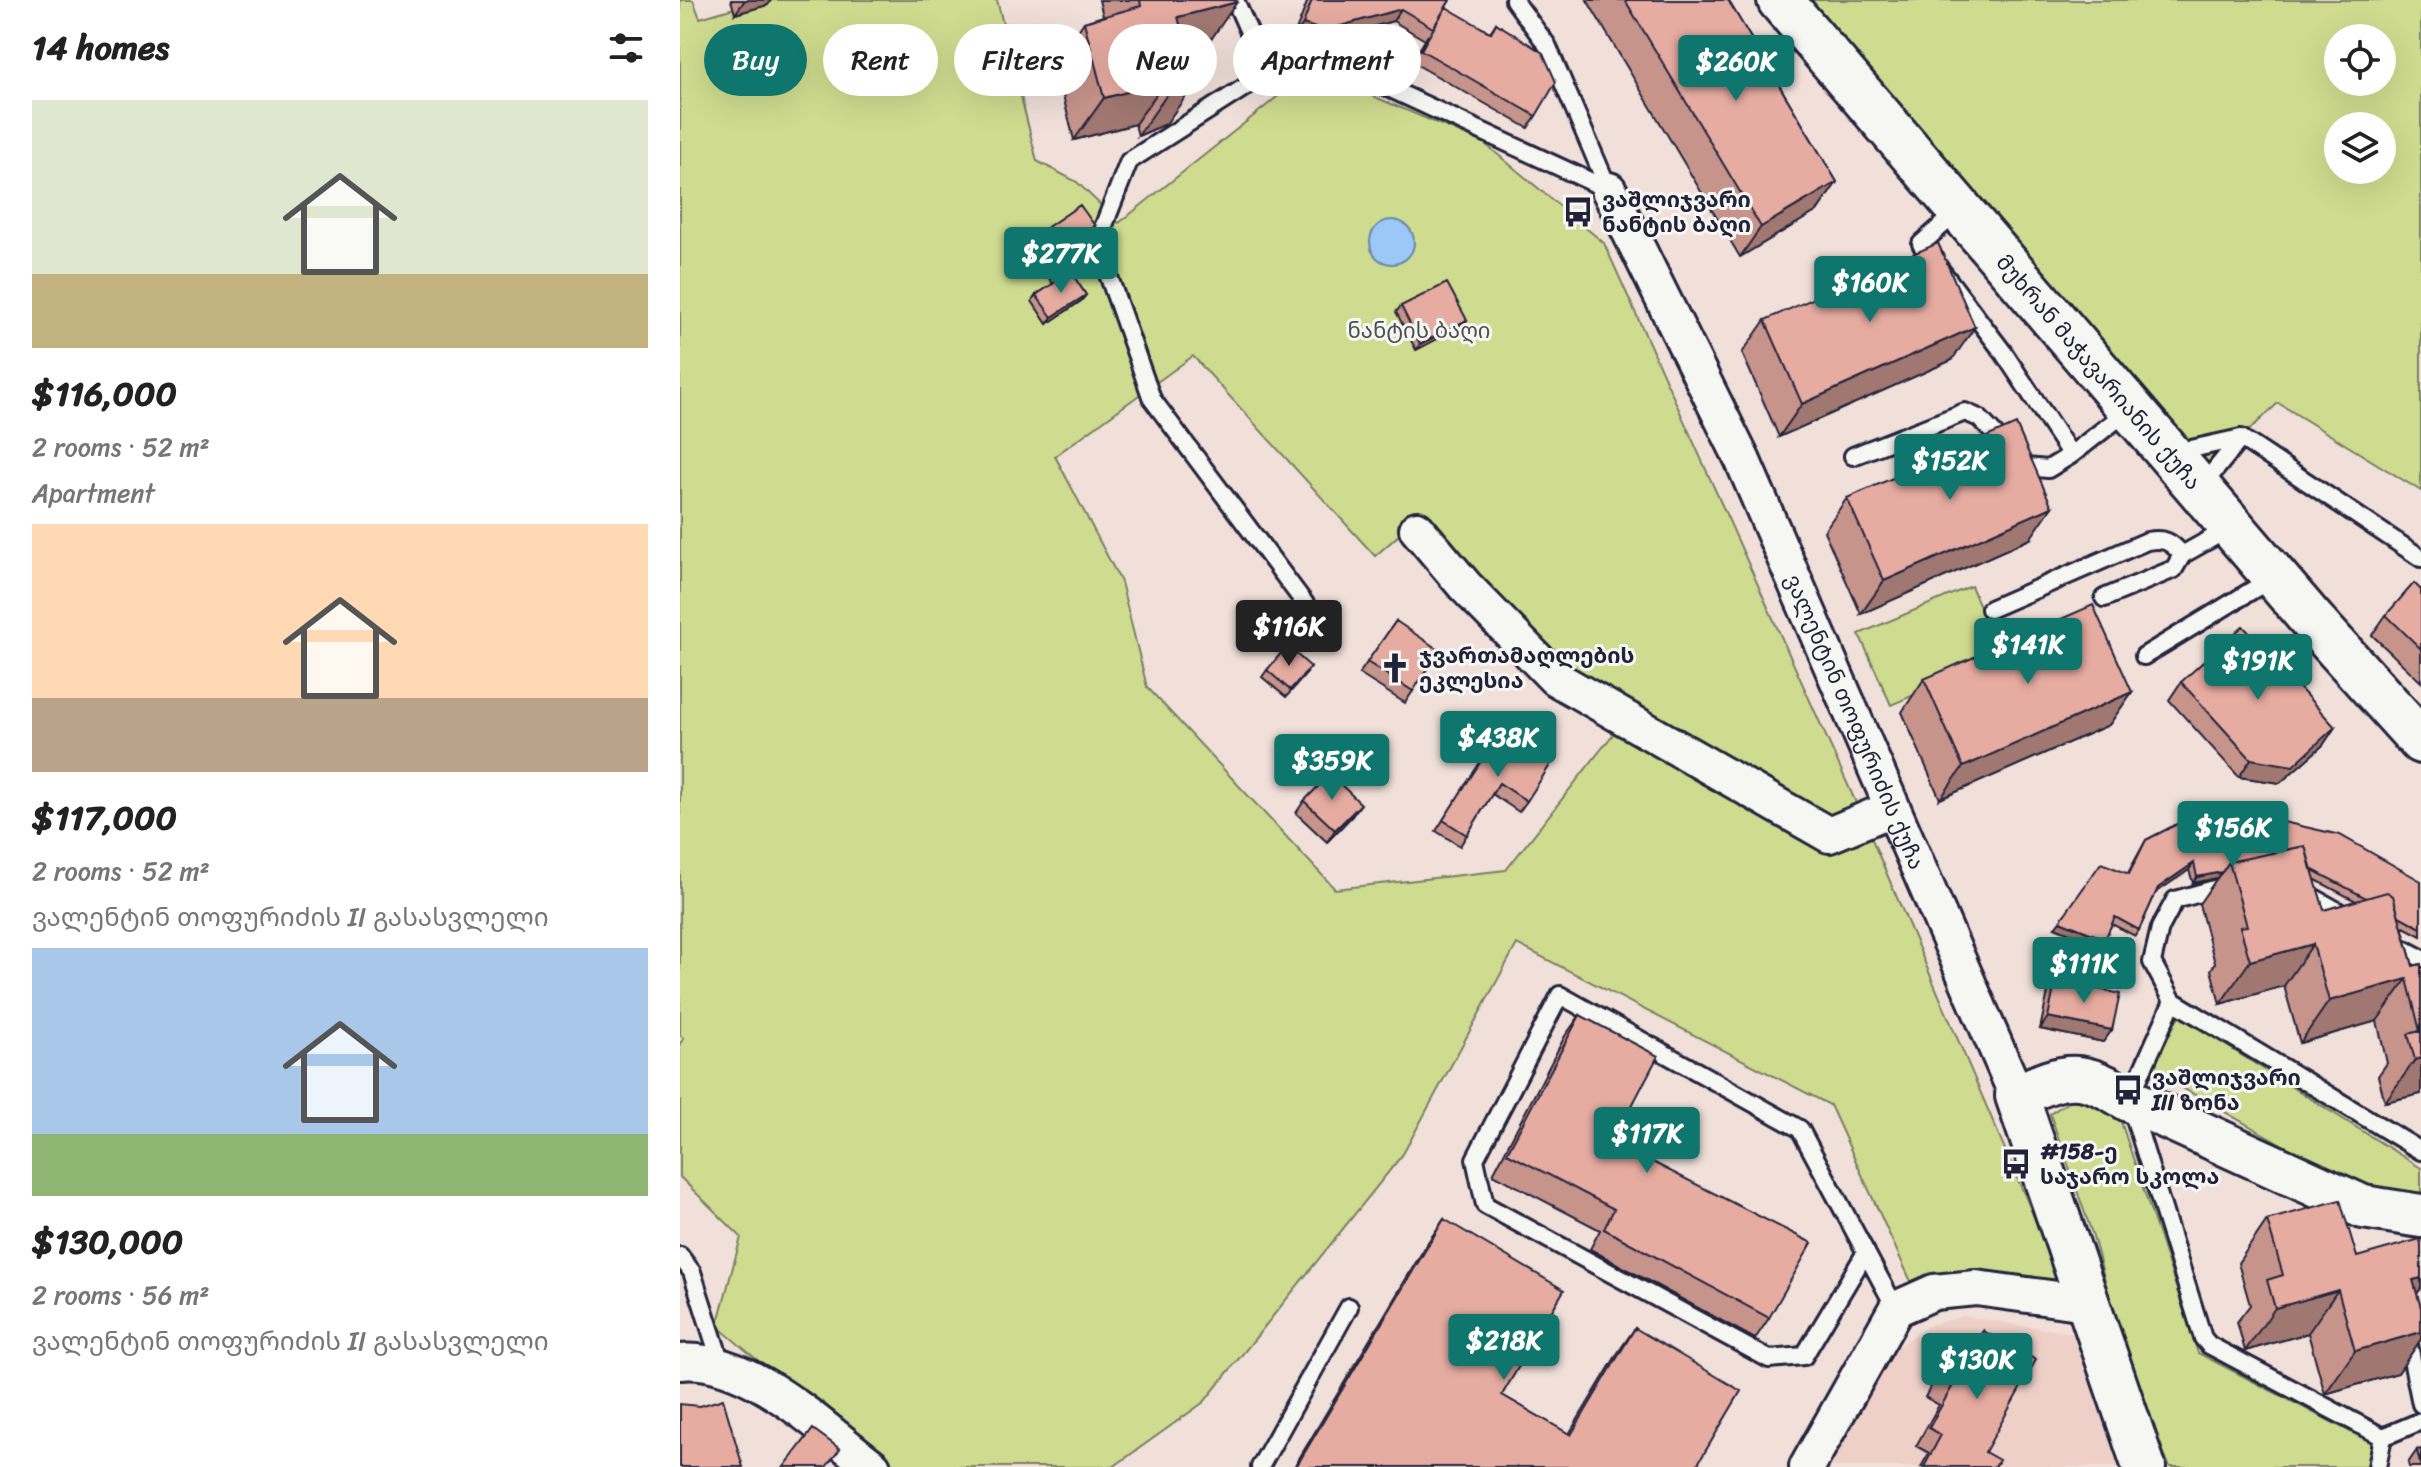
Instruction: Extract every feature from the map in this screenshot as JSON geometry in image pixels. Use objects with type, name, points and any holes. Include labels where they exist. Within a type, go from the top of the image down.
[{"type":"main road","name":"მუხრან მაჭავარიანის ქუჩა","points":[[1780,0],[2275,577],[2421,741]]},
{"type":"street","name":"ვალენტინ თოფურიძის ქუჩა","points":[[1609,190],[1742,459],[2017,1096],[2144,1467]]},
{"type":"street","points":[[1417,529],[1465,586],[1555,678],[1829,835],[1891,809]]},
{"type":"street","points":[[2017,1096],[2053,1078],[2096,1080],[2129,1100],[2363,1207],[2421,1216]]},
{"type":"street","points":[[1807,1467],[1896,1309],[1934,1292],[1976,1288],[2087,1303]]},
{"type":"street","points":[[680,1362],[698,1360],[753,1378],[873,1467]]},
{"type":"lane","points":[[1235,0],[1246,24]]},
{"type":"lane","name":"ვალენტინ თოფურიძის ქუჩა","points":[[1514,0],[1547,45],[1609,190]]},
{"type":"lane","points":[[1233,95],[1129,161],[1097,243],[1152,399],[1330,637]]},
{"type":"lane","points":[[1406,96],[1609,190]]},
{"type":"lane","points":[[1959,210],[1921,244],[2003,352],[2071,455]]},
{"type":"lane","points":[[1853,456],[1965,412],[1979,418],[2026,467],[2048,469],[2071,455],[2130,408]]},
{"type":"lane","points":[[2104,598],[2174,569],[2182,555],[2223,515],[2208,487],[2211,475],[2241,438]]},
{"type":"lane","points":[[2170,454],[2241,438],[2421,558]]},
{"type":"lane","points":[[1990,609],[2147,541],[2161,539],[2173,543],[2182,555]]},
{"type":"lane","points":[[2144,656],[2275,577]]},
{"type":"lane","points":[[2246,883],[2175,900],[2160,928],[2152,962],[2173,1001],[2421,1151]]},
{"type":"lane","points":[[2290,885],[2421,958]]},
{"type":"lane","points":[[1866,1252],[1804,1356],[1769,1359],[1485,1205],[1475,1159],[1560,995],[1800,1129],[1866,1252],[1896,1309]]},
{"type":"lane","points":[[2173,1001],[2129,1100],[2205,1342],[2383,1437]]},
{"type":"lane","points":[[680,1256],[692,1272],[723,1368]]},
{"type":"lane","points":[[1260,1467],[1349,1307]]},
{"type":"lane","points":[[2406,1330],[2421,1404]]},
{"type":"lane","points":[[2383,1437],[2421,1421]]},
{"type":"lane","points":[[2377,1467],[2383,1437]]},
{"type":"shaded area","points":[[1963,1316],[2077,1334],[2123,1467],[1824,1467],[1897,1347],[1930,1325]]},
{"type":"green space","name":"ნანტის ბაღი","points":[[680,0],[693,0],[700,18],[761,0],[997,0],[1003,24],[954,24],[954,96],[1021,96],[1037,161],[1077,182],[1119,223],[1278,96],[1373,96],[1484,143],[1604,243],[1861,814],[1826,828],[1567,671],[1423,514],[1375,556],[1193,356],[1055,456],[1121,582],[1147,687],[1335,889],[1506,870],[1618,728],[1832,850],[1868,830],[2061,1280],[1973,1276],[1913,1286],[1830,1105],[1517,944],[1403,1154],[1204,1402],[1113,1467],[892,1467],[806,1401],[717,1326],[741,1237],[680,1177],[680,1043],[684,1039],[680,1035]]},
{"type":"green space","points":[[1780,0],[2421,0],[2421,491],[2278,403],[2241,438],[2212,475]]},
{"type":"green space","points":[[1971,586],[2002,657],[1891,705],[1859,634]]},
{"type":"green space","points":[[2179,1016],[2421,1168],[2421,1195],[2371,1195],[2151,1070]]},
{"type":"green space","points":[[2071,1100],[2094,1101],[2120,1119],[2198,1353],[2378,1446],[2369,1467],[2170,1467],[2132,1382],[2093,1236],[2050,1114]]},
{"type":"water","points":[[1392,220],[1408,226],[1414,242],[1408,258],[1392,264],[1376,258],[1370,242],[1376,226]]},
{"type":"building","points":[[1140,0],[1237,2],[1178,17],[1180,24],[1108,24],[1108,96],[1112,96],[1104,98],[1092,52],[1092,24],[1084,22],[1141,6]]},
{"type":"building","points":[[1312,0],[1450,0],[1433,28],[1401,9],[1347,24],[1303,24]]},
{"type":"building","points":[[1625,0],[1728,0],[1837,182],[1761,227]]},
{"type":"building","points":[[1446,7],[1491,33],[1496,23],[1543,53],[1556,82],[1536,116],[1421,50]]},
{"type":"building","points":[[1080,205],[1095,226],[1076,242],[1088,259],[1061,276],[1033,237]]},
{"type":"building","points":[[1938,243],[1975,327],[1802,404],[1765,320]]},
{"type":"building","points":[[1071,272],[1086,295],[1052,317],[1036,295]]},
{"type":"building","points":[[1447,283],[1467,320],[1420,344],[1401,306]]},
{"type":"building","points":[[2016,424],[2052,507],[1884,581],[1847,498]]},
{"type":"building","points":[[2414,583],[2421,590],[2421,649],[2386,615]]},
{"type":"building","points":[[2093,605],[2132,692],[1963,767],[1924,679]]},
{"type":"building","name":"ჯვართამაღლების ეკლესია","points":[[1396,621],[1439,650],[1413,691],[1367,662]]},
{"type":"building","points":[[2243,626],[2335,727],[2293,766],[2251,759],[2181,682]]},
{"type":"building","points":[[1287,646],[1311,667],[1290,690],[1267,670]]},
{"type":"building","points":[[1501,730],[1552,762],[1527,801],[1499,783],[1467,835],[1443,820]]},
{"type":"building","points":[[1330,774],[1361,804],[1335,830],[1304,801]]},
{"type":"building","points":[[2279,821],[2340,835],[2421,881],[2421,928],[2399,916],[2393,896],[2387,892],[2366,898],[2311,869],[2305,846],[2279,851],[2271,847],[2272,853],[2229,862],[2222,872],[2197,877],[2194,863],[2158,888],[2139,930],[2115,917],[2105,939],[2060,921],[2101,863],[2129,874],[2146,840],[2179,823]]},
{"type":"building","points":[[2305,846],[2324,910],[2387,892],[2393,896],[2413,966],[2421,964],[2421,1058],[2415,1060],[2408,1034],[2420,1031],[2407,979],[2329,1001],[2313,944],[2250,961],[2240,927],[2247,926],[2229,862]]},
{"type":"building","points":[[2056,979],[2120,994],[2112,1030],[2048,1017]]},
{"type":"building","points":[[1580,1015],[1658,1056],[1613,1142],[1812,1243],[1769,1318],[1604,1229],[1614,1209],[1507,1153]]},
{"type":"building","points":[[2340,1200],[2357,1257],[2420,1239],[2421,1278],[2413,1280],[2421,1308],[2421,1332],[2355,1351],[2338,1290],[2275,1308],[2267,1280],[2283,1275],[2267,1220]]},
{"type":"building","points":[[1444,1219],[1564,1290],[1502,1395],[1571,1435],[1635,1328],[1741,1391],[1696,1467],[1296,1467]]},
{"type":"building","points":[[1983,1331],[2036,1360],[1985,1452],[1999,1460],[1995,1467],[1924,1467],[1941,1435],[1929,1428],[1952,1387],[1938,1379],[1961,1338],[1974,1346]]},
{"type":"building","points":[[723,1399],[743,1467],[680,1467],[680,1404],[700,1406]]},
{"type":"building","points":[[813,1429],[840,1449],[826,1467],[784,1467]]},
{"type":"place","name":"ვაშლიჯვარი ნანტის ბაღი","points":[[1578,212]]},
{"type":"place","name":"ჯვართამაღლების ეკლესია","points":[[1395,668]]},
{"type":"place","name":"ვაშლიჯვარი III ზონა","points":[[2128,1090]]},
{"type":"place","name":"#158-ე საჯარო სკოლა","points":[[2016,1164]]}]
